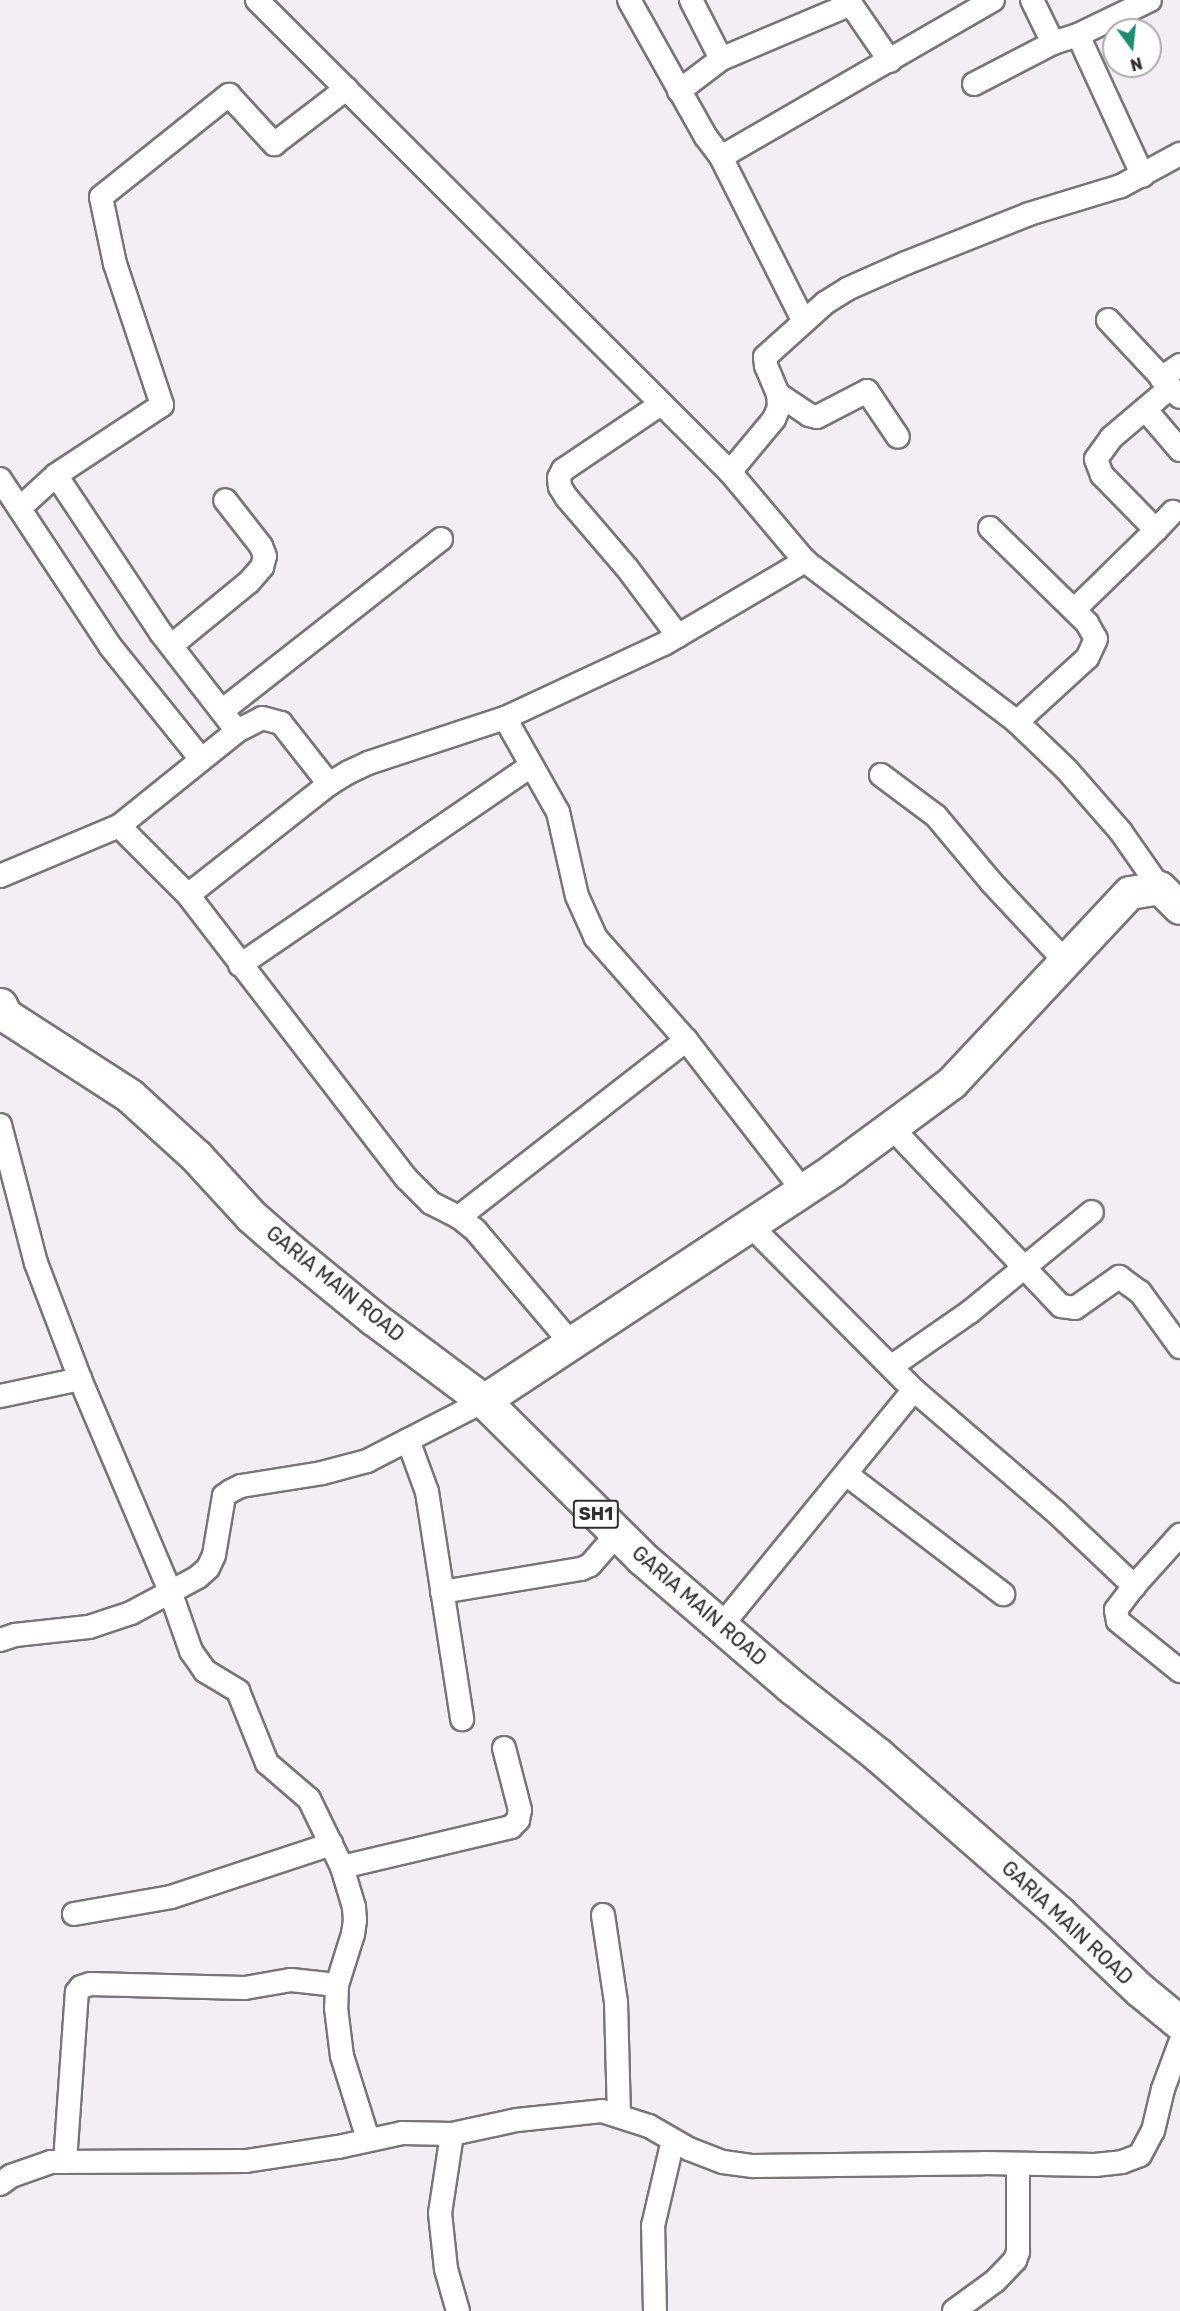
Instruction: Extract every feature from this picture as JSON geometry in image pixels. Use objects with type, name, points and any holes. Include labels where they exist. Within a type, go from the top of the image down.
[{"type":"main road","points":[[484,1401],[803,1191],[952,1083],[1130,893],[1170,898]]},
{"type":"main road","name":"GARIA MAIN ROAD","points":[[2,1013],[130,1096],[196,1156],[251,1216],[373,1318],[484,1401],[617,1534],[792,1687],[896,1770],[1180,2023]]},
{"type":"street","points":[[257,0],[729,472],[805,561],[1017,722],[1067,770],[1096,802],[1170,898]]},
{"type":"street","points":[[629,0],[679,91],[721,157],[803,320]]},
{"type":"street","points":[[691,0],[721,59]]},
{"type":"street","points":[[721,157],[890,62],[993,0]]},
{"type":"street","points":[[1032,0],[1053,43]]},
{"type":"street","points":[[974,84],[1053,43],[1078,35],[1150,0]]},
{"type":"street","points":[[679,91],[721,59],[850,2],[890,62]]},
{"type":"street","points":[[1078,35],[1143,176]]},
{"type":"street","points":[[20,508],[56,475],[162,405],[115,264],[101,197],[229,95],[274,144],[346,89]]},
{"type":"street","points":[[729,472],[774,419],[779,407],[778,394],[766,366],[765,357],[803,320],[847,289],[906,263],[1029,214],[1121,186],[1180,154]]},
{"type":"street","points":[[1108,320],[1170,388]]},
{"type":"street","points":[[1156,530],[1102,475],[1096,459],[1111,438],[1170,388],[1180,365]]},
{"type":"street","points":[[778,394],[809,416],[817,417],[867,391],[898,437]]},
{"type":"street","points":[[661,404],[563,470],[559,478],[560,487],[567,498],[627,568],[678,636]]},
{"type":"street","points":[[1145,409],[1180,450]]},
{"type":"street","points":[[56,475],[171,645],[224,710],[237,731]]},
{"type":"street","points":[[0,478],[110,646],[201,759]]},
{"type":"street","points":[[171,645],[249,582],[262,567],[265,556],[261,546],[225,500]]},
{"type":"street","points":[[1074,610],[1173,512]]},
{"type":"street","points":[[990,528],[1095,633],[1095,645],[1087,658],[1017,722]]},
{"type":"street","points":[[224,710],[441,539]]},
{"type":"street","points":[[188,896],[329,784],[368,763],[505,718],[678,636],[805,561]]},
{"type":"street","points":[[0,876],[118,826],[237,731],[262,718],[281,723],[329,784]]},
{"type":"street","points":[[505,718],[558,812],[577,896],[596,938],[686,1040],[803,1191]]},
{"type":"street","points":[[240,965],[531,766]]},
{"type":"street","points":[[881,775],[936,816],[992,883],[1066,962]]},
{"type":"street","points":[[118,826],[188,896],[406,1178],[431,1203],[459,1217],[476,1231],[572,1344]]},
{"type":"street","points":[[459,1217],[686,1040]]},
{"type":"street","points":[[0,1125],[36,1263],[80,1379],[170,1591],[196,1662],[238,1691],[267,1763],[309,1799],[342,1868],[354,1907],[355,1920],[353,1934],[337,1985],[336,2008],[342,2056],[368,2139]]},
{"type":"street","points":[[892,1128],[1061,1306],[1075,1308],[1119,1277],[1140,1292],[1180,1347]]},
{"type":"street","points":[[892,1366],[971,1311],[1092,1212]]},
{"type":"street","points":[[751,1226],[914,1390],[1056,1512],[1134,1586]]},
{"type":"street","points":[[0,1396],[80,1379]]},
{"type":"street","points":[[722,1625],[914,1390]]},
{"type":"street","points":[[0,1640],[105,1622],[131,1613],[208,1568],[214,1555],[224,1496],[231,1491],[241,1486],[343,1468],[368,1461],[484,1401]]},
{"type":"street","points":[[408,1440],[427,1492],[462,1719]]},
{"type":"street","points":[[846,1474],[1003,1594]]},
{"type":"street","points":[[442,1592],[582,1569],[590,1565],[617,1534]]},
{"type":"street","points":[[1180,1534],[1116,1610],[1118,1621],[1180,1671]]},
{"type":"street","points":[[342,1868],[511,1827],[518,1820],[520,1810],[504,1748]]},
{"type":"street","points":[[74,1914],[171,1897],[331,1844]]},
{"type":"street","points":[[603,1915],[616,2002],[619,2115]]},
{"type":"street","points":[[65,2162],[77,1992],[81,1987],[90,1984],[245,1988],[291,1980],[337,1985]]},
{"type":"street","points":[[0,2184],[11,2176],[51,2162],[246,2162],[338,2147],[402,2133],[452,2134],[517,2120],[602,2111],[649,2126],[689,2150],[723,2162],[753,2166],[1095,2165],[1122,2162],[1140,2155],[1153,2131],[1163,2090],[1180,2043]]},
{"type":"street","points":[[452,2134],[440,2213],[446,2269],[458,2311]]},
{"type":"street","points":[[655,2311],[653,2226],[673,2140]]},
{"type":"street","points":[[954,2311],[995,2281],[1018,2252],[1018,2164]]}]
